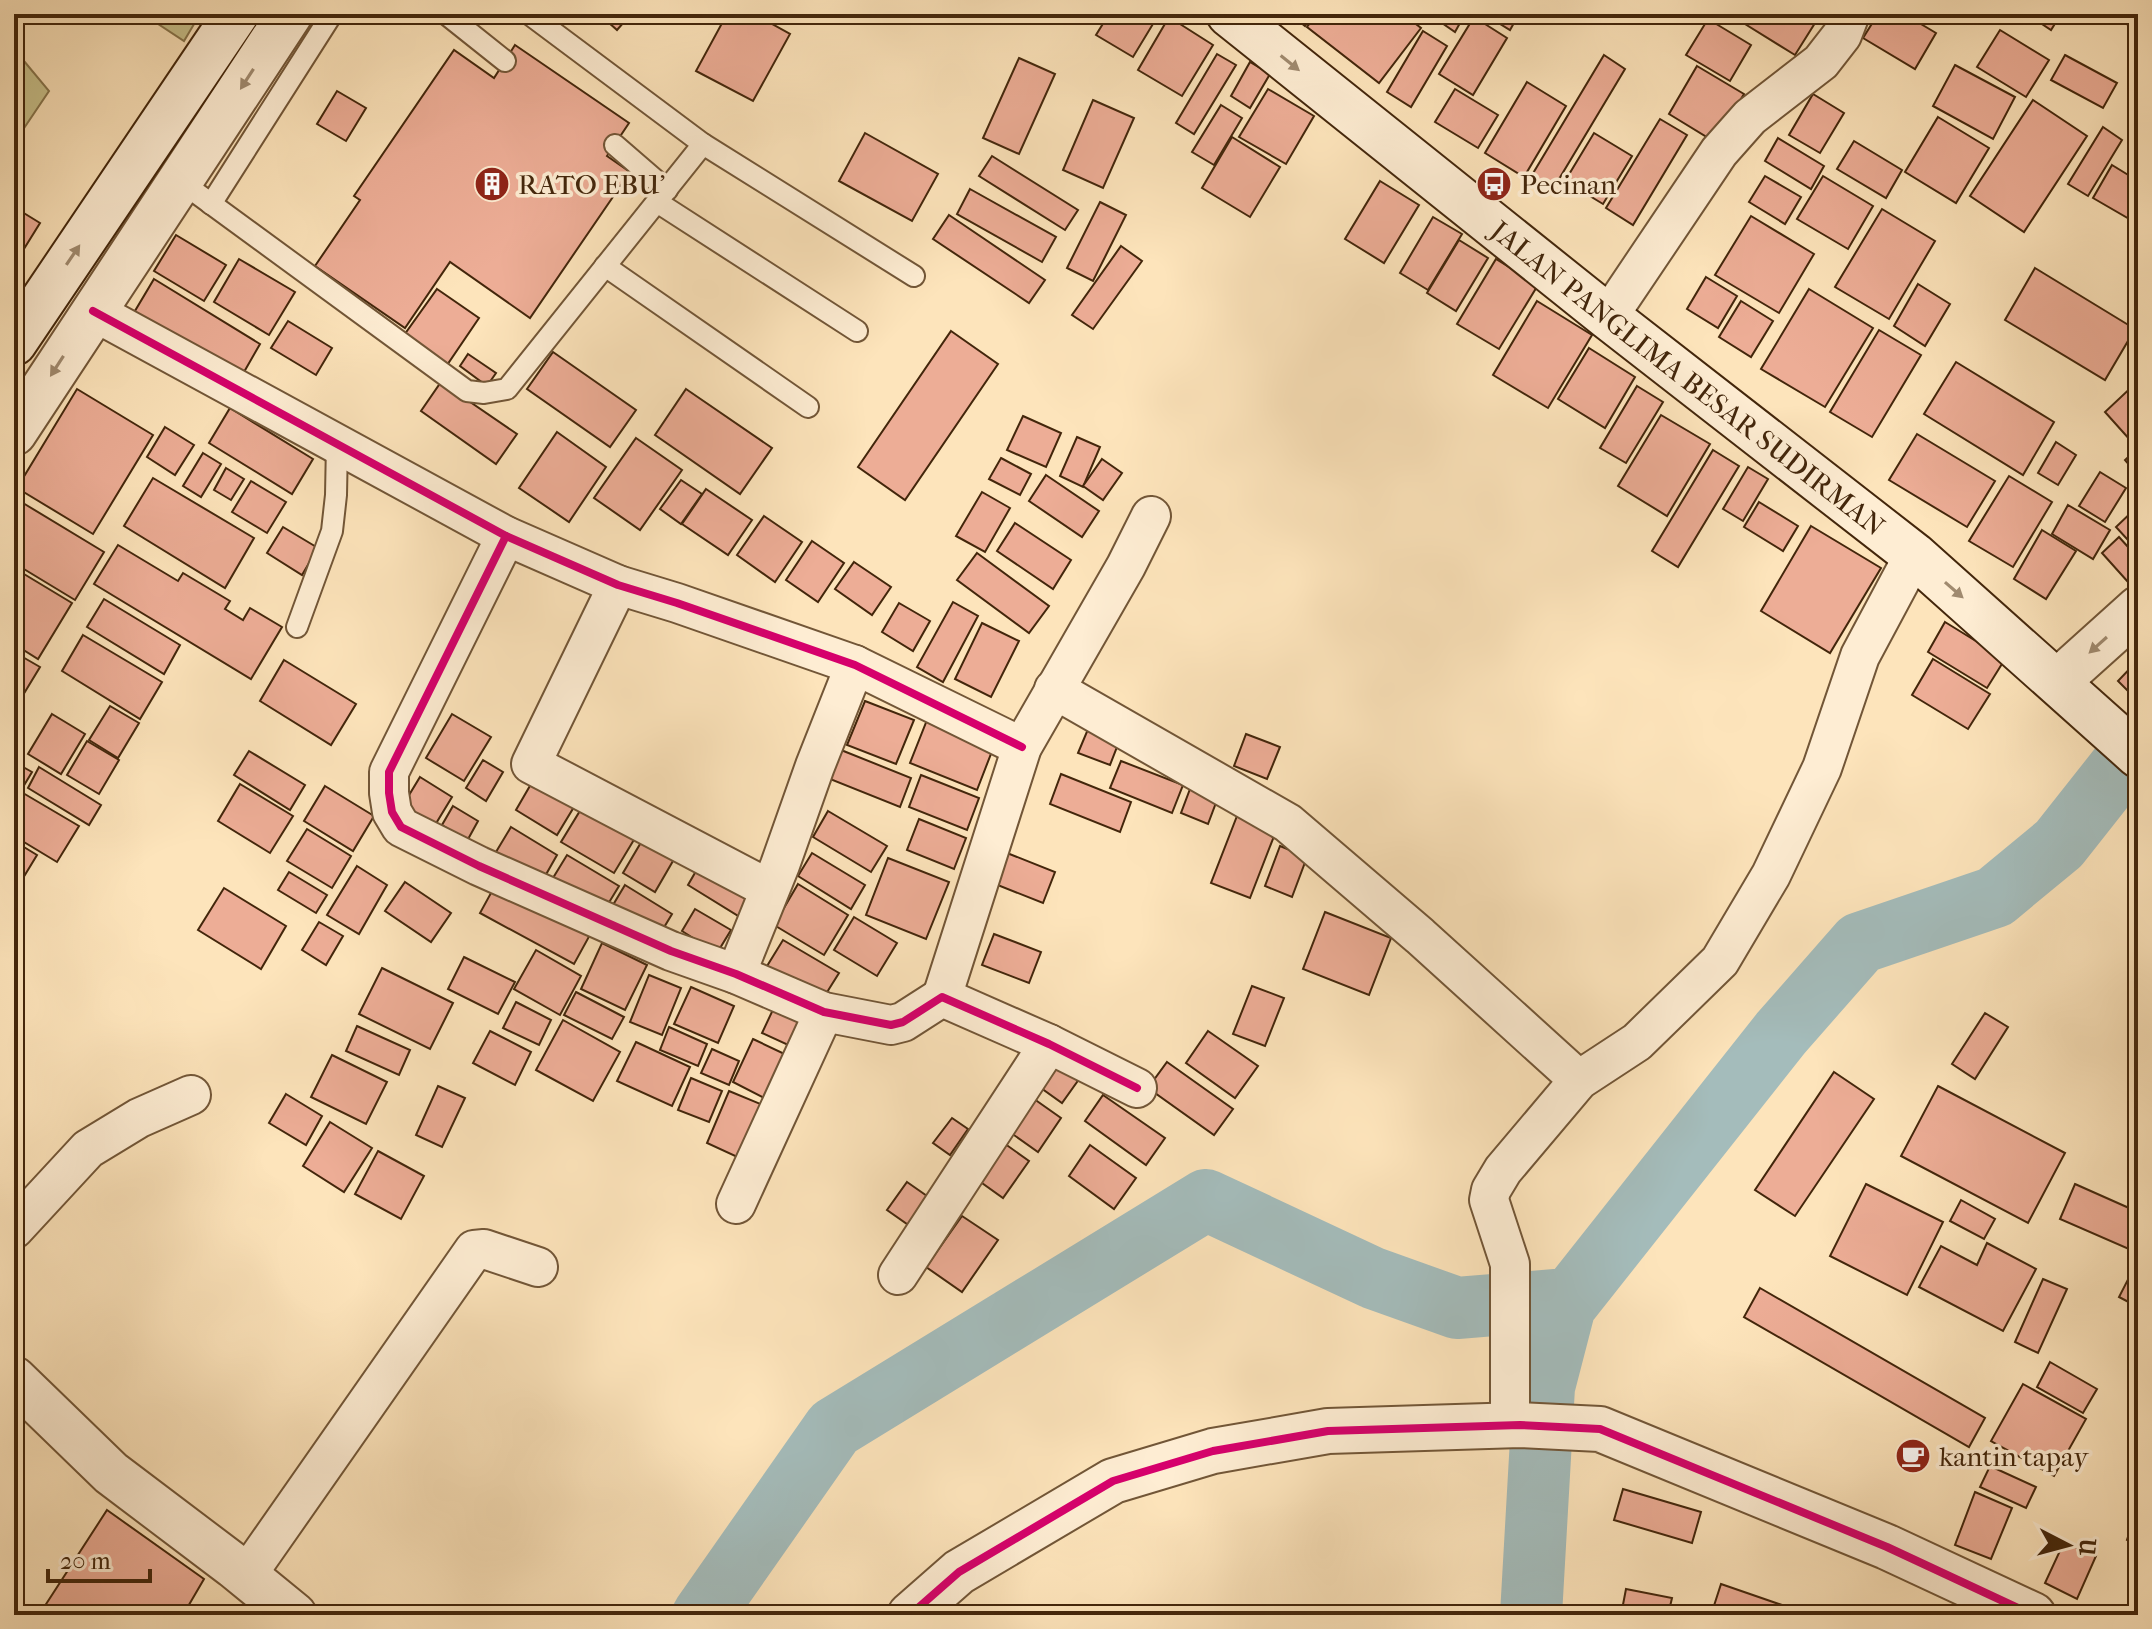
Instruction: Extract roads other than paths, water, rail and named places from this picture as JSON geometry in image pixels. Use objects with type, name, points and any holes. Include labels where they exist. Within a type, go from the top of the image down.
[{"type":"street","points":[[14,343],[236,14]]},
{"type":"street","points":[[14,433],[93,311],[195,193],[290,14]]},
{"type":"street","name":"JALAN PANGLIMA BESAR SUDIRMAN","points":[[1229,14],[1608,317],[1914,555],[2138,755]]},
{"type":"street","points":[[1608,317],[1719,152],[1750,117],[1821,62],[1842,35],[1850,14]]},
{"type":"street","points":[[93,311],[506,536],[618,585],[855,665],[1022,747]]},
{"type":"street","points":[[506,536],[389,772],[389,793],[397,822],[401,827],[479,866],[671,951],[736,974],[824,1012],[891,1025],[903,1022],[942,997],[1022,747],[1126,566],[1151,516]]},
{"type":"street","points":[[1515,1426],[1509,1328],[1510,1264],[1489,1200],[1491,1190],[1503,1170],[1579,1080],[1637,1042],[1720,961],[1771,875],[1822,768],[1860,656],[1914,555]]},
{"type":"street","points":[[618,585],[531,764],[769,889]]},
{"type":"street","points":[[2058,681],[2138,609]]},
{"type":"street","points":[[736,974],[855,665]]},
{"type":"street","points":[[1054,689],[1288,823],[1420,936],[1579,1080]]},
{"type":"street","points":[[942,997],[1049,1044],[1137,1088]]},
{"type":"street","points":[[736,1204],[824,1012]]},
{"type":"street","points":[[898,1275],[1049,1044]]},
{"type":"street","points":[[14,1229],[88,1149],[139,1118],[191,1095]]},
{"type":"street","points":[[246,1576],[474,1250],[484,1249],[538,1267]]},
{"type":"street","points":[[14,1379],[111,1473],[294,1615]]},
{"type":"street","points":[[910,1615],[959,1572],[1113,1481],[1213,1451],[1328,1431],[1515,1426],[1600,1429],[1887,1547],[2033,1615]]},
{"type":"lane","points":[[332,14],[195,193],[467,391],[484,393],[507,389],[703,144]]},
{"type":"lane","points":[[529,14],[703,144],[914,276]]},
{"type":"lane","points":[[454,17],[505,61]]},
{"type":"lane","points":[[615,145],[662,196],[857,331]]},
{"type":"lane","points":[[605,266],[808,407]]},
{"type":"lane","points":[[297,627],[332,531],[337,443]]},
{"type":"waterway","points":[[1531,1615],[1544,1387],[1565,1306],[1781,1033],[1860,943],[1995,897],[2059,844],[2138,744]]},
{"type":"waterway","points":[[703,1615],[834,1428],[1206,1200],[1373,1278],[1457,1308],[1556,1300],[1565,1306]]},
{"type":"place","name":"RATO EBU'","points":[[492,184]]},
{"type":"place","name":"Pecinan","points":[[1494,184]]},
{"type":"place","name":"kantin tapay","points":[[1913,1456]]}]
